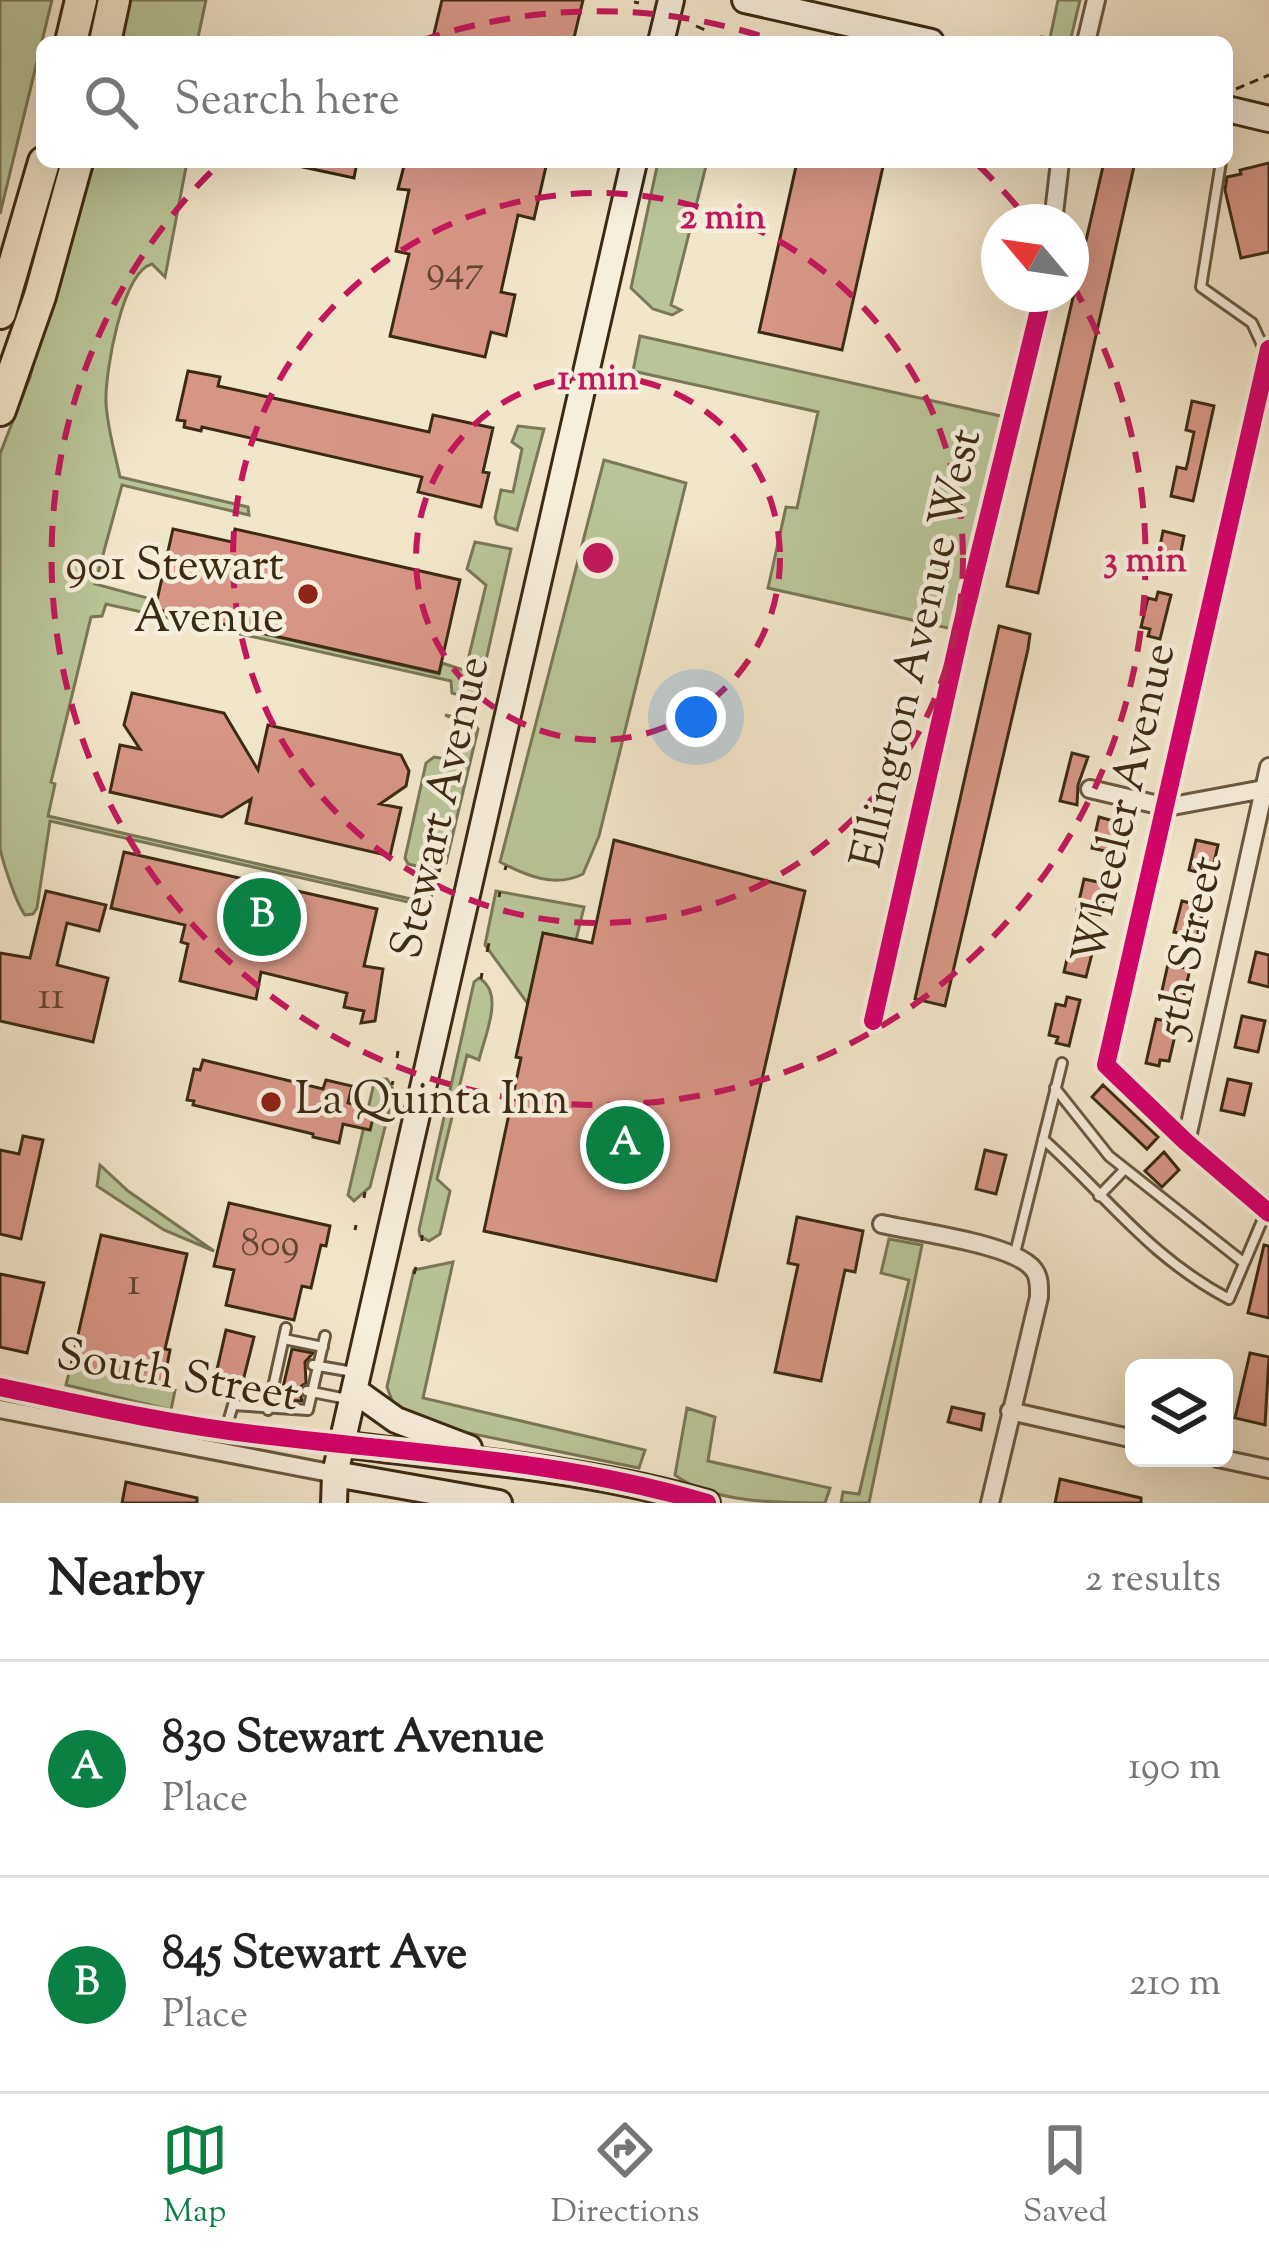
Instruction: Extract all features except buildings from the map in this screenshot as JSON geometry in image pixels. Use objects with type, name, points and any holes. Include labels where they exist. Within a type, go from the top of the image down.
[{"type":"highway","points":[[72,36],[81,0]]},
{"type":"highway","points":[[106,36],[114,0]]},
{"type":"highway","points":[[0,410],[40,296],[75,168]]},
{"type":"highway","points":[[0,268],[40,176]]},
{"type":"highway","points":[[0,313],[40,176]]},
{"type":"main road","points":[[663,36],[671,0]]},
{"type":"main road","points":[[745,0],[904,36]]},
{"type":"main road","points":[[1233,108],[1269,119]]},
{"type":"main road","name":"Stewart Avenue","points":[[334,1503],[341,1444],[633,168]]},
{"type":"main road","points":[[354,1388],[396,1420],[505,1461]]},
{"type":"main road","points":[[341,1444],[505,1461],[664,1490],[706,1503]]},
{"type":"main road","points":[[335,1474],[499,1503]]},
{"type":"main road","name":"Stewart Avenue","points":[[317,1503],[321,1486],[335,1474]]},
{"type":"street","points":[[1087,36],[1096,0]]},
{"type":"street","points":[[1055,204],[1059,168]]},
{"type":"street","name":"Ellington Avenue West","points":[[873,1022],[1039,312]]},
{"type":"street","name":"Wheeler Avenue","points":[[1186,1142],[1106,1065],[1268,353]]},
{"type":"street","name":"5th Street","points":[[1186,1142],[1269,767]]},
{"type":"street","points":[[1090,789],[1167,807],[1267,788]]},
{"type":"street","points":[[1186,1142],[1268,1207]]},
{"type":"street","points":[[881,1224],[1015,1254],[1034,1268],[1039,1298],[990,1503]]},
{"type":"street","name":"South Street","points":[[0,1387],[226,1431],[341,1444]]},
{"type":"street","name":"South Street","points":[[0,1409],[335,1474]]},
{"type":"street","points":[[1010,1411],[1125,1437]]},
{"type":"street","points":[[1233,1461],[1269,1469]]},
{"type":"lane","points":[[1219,168],[1201,287],[1252,323],[1268,353]]},
{"type":"lane","points":[[1015,1254],[1062,1064]]},
{"type":"lane","points":[[1055,1088],[1109,1156],[1243,1262]]},
{"type":"lane","points":[[1043,1139],[1186,1276],[1229,1299],[1268,1207]]},
{"type":"lane","points":[[1099,1196],[1125,1169]]},
{"type":"lane","points":[[268,1410],[285,1359],[286,1328]]},
{"type":"lane","points":[[226,1431],[233,1405],[308,1410],[326,1336]]},
{"type":"lane","points":[[284,1339],[322,1347]]},
{"type":"lane","points":[[316,1365],[354,1388]]},
{"type":"lane","points":[[310,1392],[354,1388]]},
{"type":"path","points":[[696,26],[705,30]]},
{"type":"path","points":[[1233,104],[1269,75]]},
{"type":"path","points":[[487,952],[489,944]]},
{"type":"path","points":[[398,1051],[398,1058]]},
{"type":"green space","points":[[0,0],[52,0],[43,36],[36,36],[36,66],[0,214]]},
{"type":"green space","points":[[125,0],[206,0],[198,36],[117,36]]},
{"type":"green space","points":[[1058,0],[1080,0],[1071,36],[1050,36]]},
{"type":"green space","points":[[85,168],[186,168],[165,277],[152,264],[141,271],[124,303],[109,369],[110,430],[120,477],[248,507],[249,515],[122,485],[95,584],[155,600],[154,609],[439,674],[442,663],[482,676],[475,699],[452,693],[451,681],[106,604],[102,616],[91,617],[51,782],[55,784],[48,816],[411,899],[419,888],[432,892],[430,907],[50,821],[37,908],[25,915],[0,848],[0,454],[30,377]]},
{"type":"green space","points":[[657,168],[705,168],[671,305],[681,310],[672,315],[653,309],[631,288]]},
{"type":"green space","points":[[640,336],[1005,417],[957,630],[768,588],[786,507],[797,508],[818,412],[633,371]]},
{"type":"green space","points":[[518,426],[544,429],[517,530],[497,524],[495,518],[501,490],[513,492],[522,449],[512,442]]},
{"type":"green space","points":[[604,460],[686,483],[599,836],[583,874],[552,880],[500,862]]},
{"type":"green space","points":[[475,542],[511,549],[486,660],[469,656],[486,585],[467,569]]},
{"type":"green space","points":[[445,715],[471,720],[478,729],[446,863],[437,871],[408,864],[405,858],[426,763],[434,757],[447,759],[457,720]]},
{"type":"green space","points":[[496,891],[584,907],[576,940],[543,933],[528,1004],[485,945]]},
{"type":"green space","points":[[479,978],[491,994],[491,1015],[479,1060],[467,1055],[437,1179],[450,1191],[440,1234],[429,1241],[419,1230],[474,982]]},
{"type":"green space","points":[[375,1079],[387,1079],[394,1091],[370,1187],[354,1201],[348,1195]]},
{"type":"green space","points":[[100,1165],[128,1191],[214,1251],[164,1230],[97,1186]]},
{"type":"green space","points":[[889,1239],[922,1245],[869,1503],[841,1503],[843,1492],[859,1494],[909,1280],[881,1273]]},
{"type":"green space","points":[[453,1262],[423,1398],[645,1450],[639,1468],[405,1420],[395,1409],[387,1387],[414,1270]]},
{"type":"green space","points":[[71,1365],[175,1390],[171,1410],[66,1385]]},
{"type":"green space","points":[[687,1408],[715,1417],[708,1461],[830,1488],[825,1503],[726,1496],[675,1475]]},
{"type":"cycle path","points":[[873,1021],[1039,312]]},
{"type":"cycle path","points":[[1269,349],[1106,1065],[1269,1213]]},
{"type":"cycle path","points":[[0,1387],[221,1430],[595,1476],[707,1503]]},
{"type":"place","name":"901 Stewart Avenue","points":[[308,594]]},
{"type":"place","name":"845 Stewart Ave","points":[[262,917]]},
{"type":"place","name":"La Quinta Inn","points":[[271,1102]]},
{"type":"place","name":"830 Stewart Avenue","points":[[625,1145]]}]
